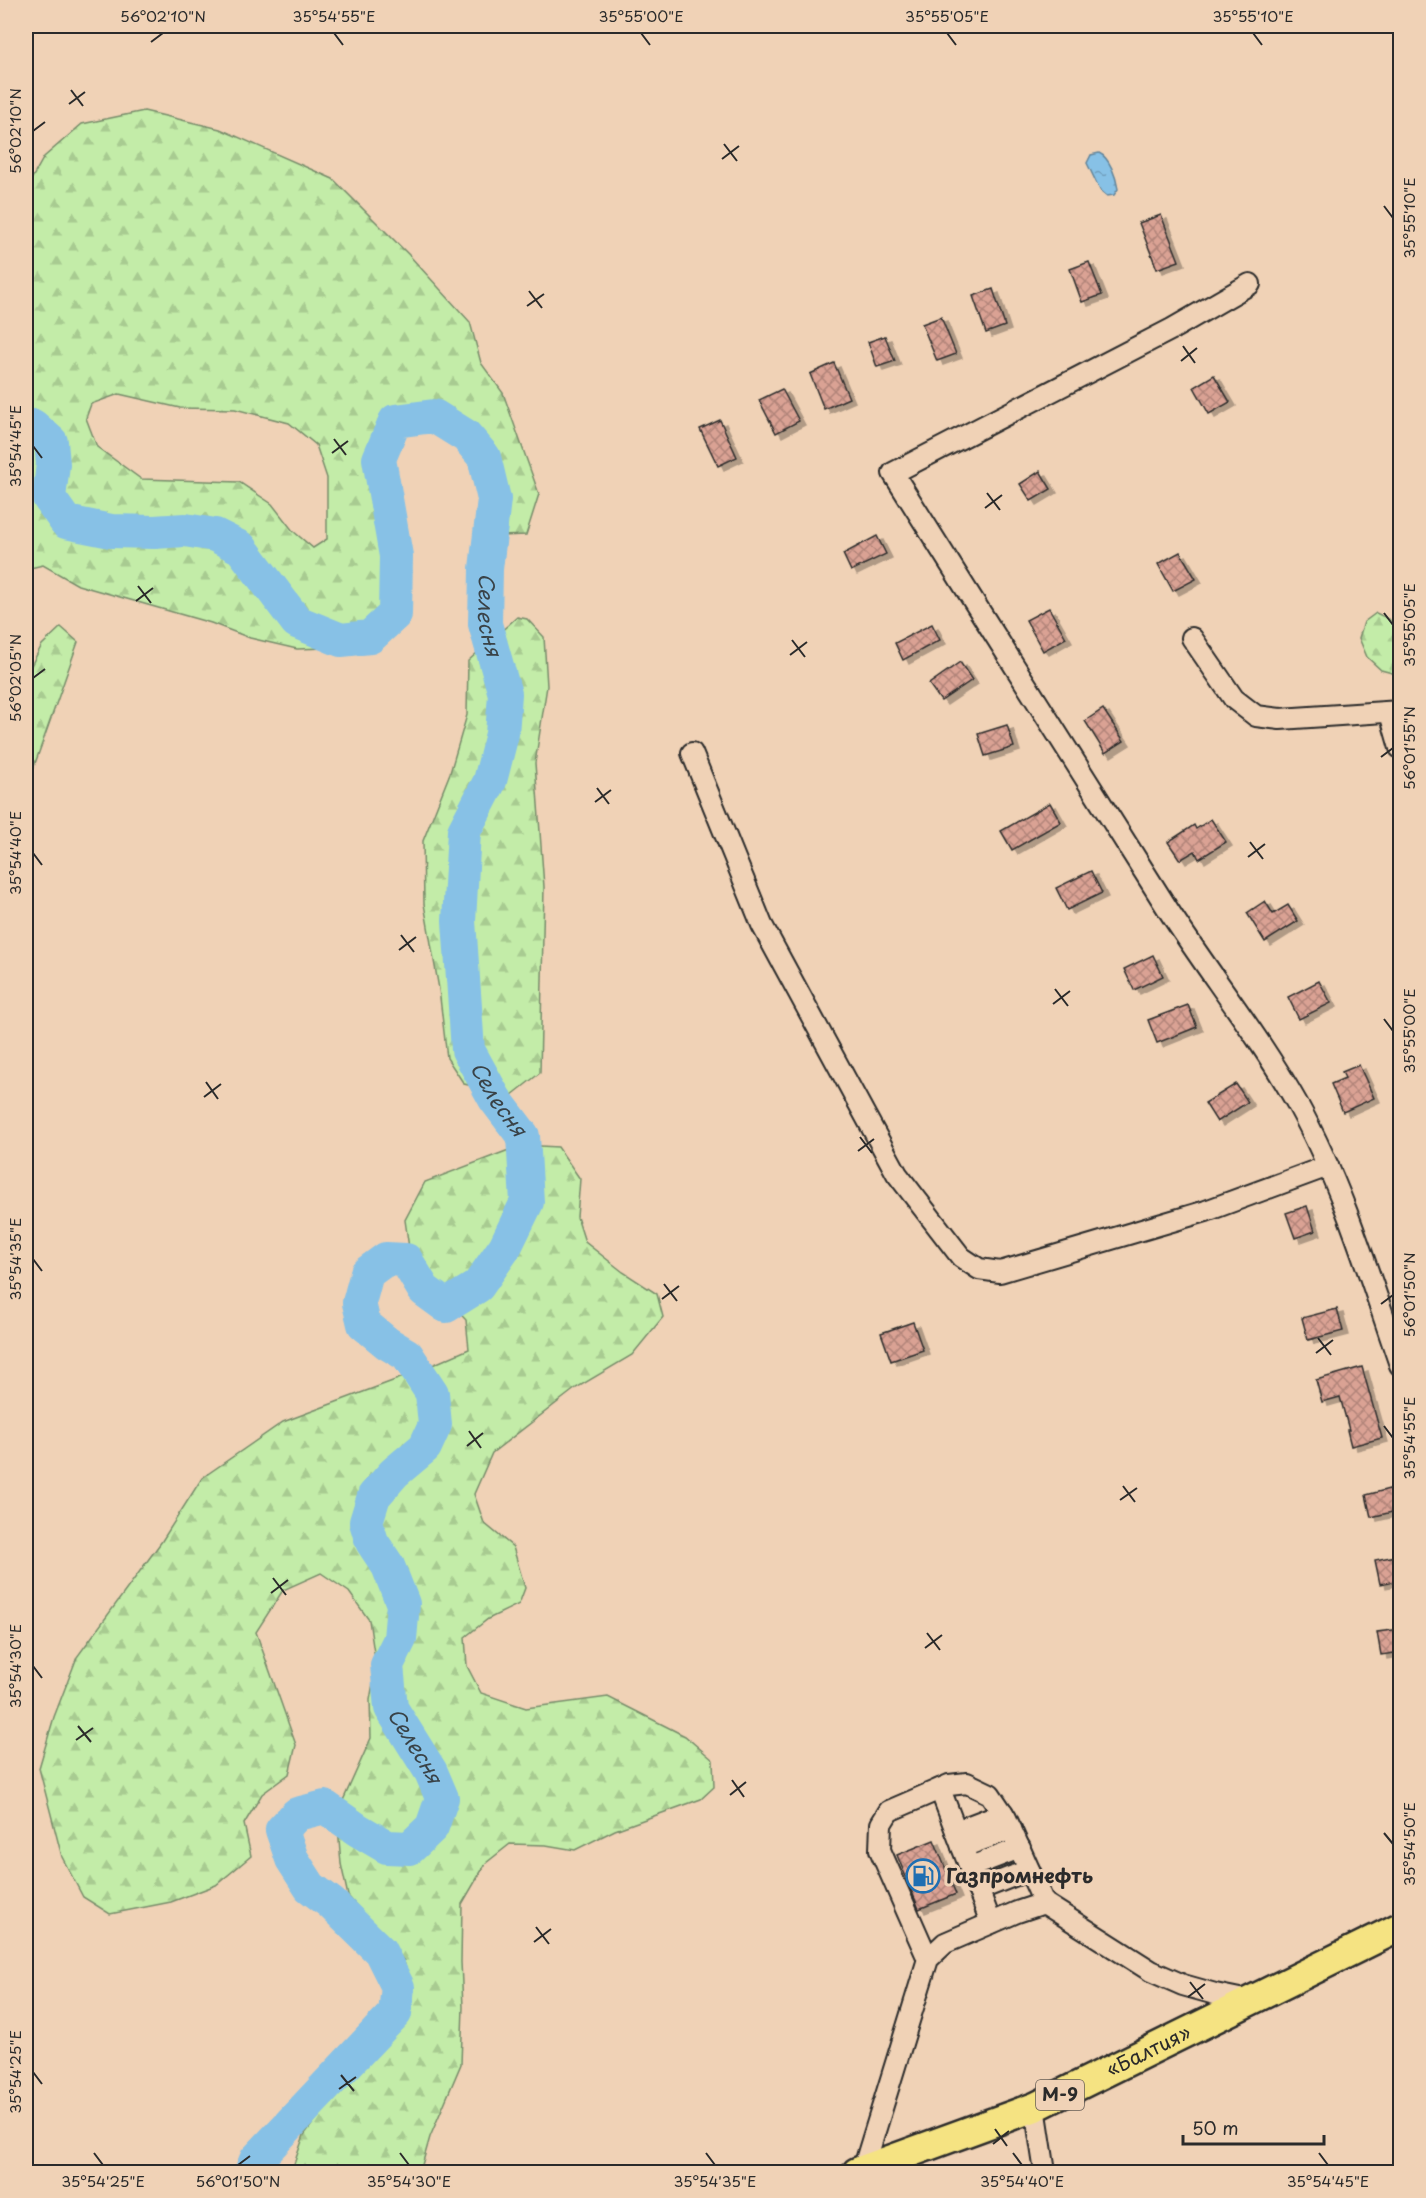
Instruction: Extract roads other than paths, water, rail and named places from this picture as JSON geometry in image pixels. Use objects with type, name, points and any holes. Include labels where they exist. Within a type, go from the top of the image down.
[{"type":"highway","name":"«Балтия»","points":[[860,2171],[1035,2107],[1401,1927]]},
{"type":"street","points":[[1250,284],[1172,328],[893,473],[1171,914],[1265,1052],[1298,1105],[1328,1166],[1401,1365]]},
{"type":"street","points":[[1192,638],[1234,699],[1256,716],[1280,719],[1395,712],[1401,748]]},
{"type":"street","points":[[692,753],[762,925],[897,1174],[961,1257],[979,1269],[1000,1272],[1194,1215],[1328,1166]]},
{"type":"street","points":[[928,1959],[880,1850],[881,1824],[889,1811],[949,1785],[967,1783],[990,1794],[1007,1821],[1044,1903],[1151,1971],[1215,1994],[1249,2001]]},
{"type":"street","points":[[940,1789],[991,1923]]},
{"type":"street","points":[[959,1839],[1007,1821]]},
{"type":"street","points":[[970,1867],[1020,1848]]},
{"type":"street","points":[[978,1890],[1029,1870]]},
{"type":"street","points":[[860,2171],[928,1959],[945,1943],[1044,1903]]},
{"type":"street","points":[[1035,2107],[1045,2172]]},
{"type":"water","points":[[1099,153],[1109,163],[1114,174],[1118,189],[1114,195],[1107,196],[1100,190],[1087,163],[1091,155]]},
{"type":"waterway","name":"Селесня","points":[[26,427],[33,426],[51,442],[53,464],[49,498],[66,522],[111,531],[185,530],[215,535],[241,548],[297,622],[341,640],[370,637],[395,614],[396,556],[379,459],[395,421],[434,416],[466,436],[484,457],[494,499],[486,569],[485,624],[505,694],[502,734],[490,781],[464,831],[459,921],[468,1050],[495,1099],[523,1136],[527,1202],[505,1247],[478,1286],[446,1306],[424,1290],[406,1260],[386,1259],[367,1273],[359,1303],[364,1324],[387,1343],[407,1355],[432,1393],[435,1425],[425,1447],[394,1473],[374,1496],[366,1522],[372,1542],[388,1566],[403,1604],[400,1639],[387,1665],[391,1708],[431,1772],[442,1798],[432,1827],[410,1848],[387,1847],[325,1807],[297,1814],[282,1830],[292,1859],[310,1887],[331,1903],[380,1951],[398,1987],[395,2013],[256,2160],[251,2172]]},
{"type":"place","name":"Газпромнефть","points":[[923,1876]]}]
